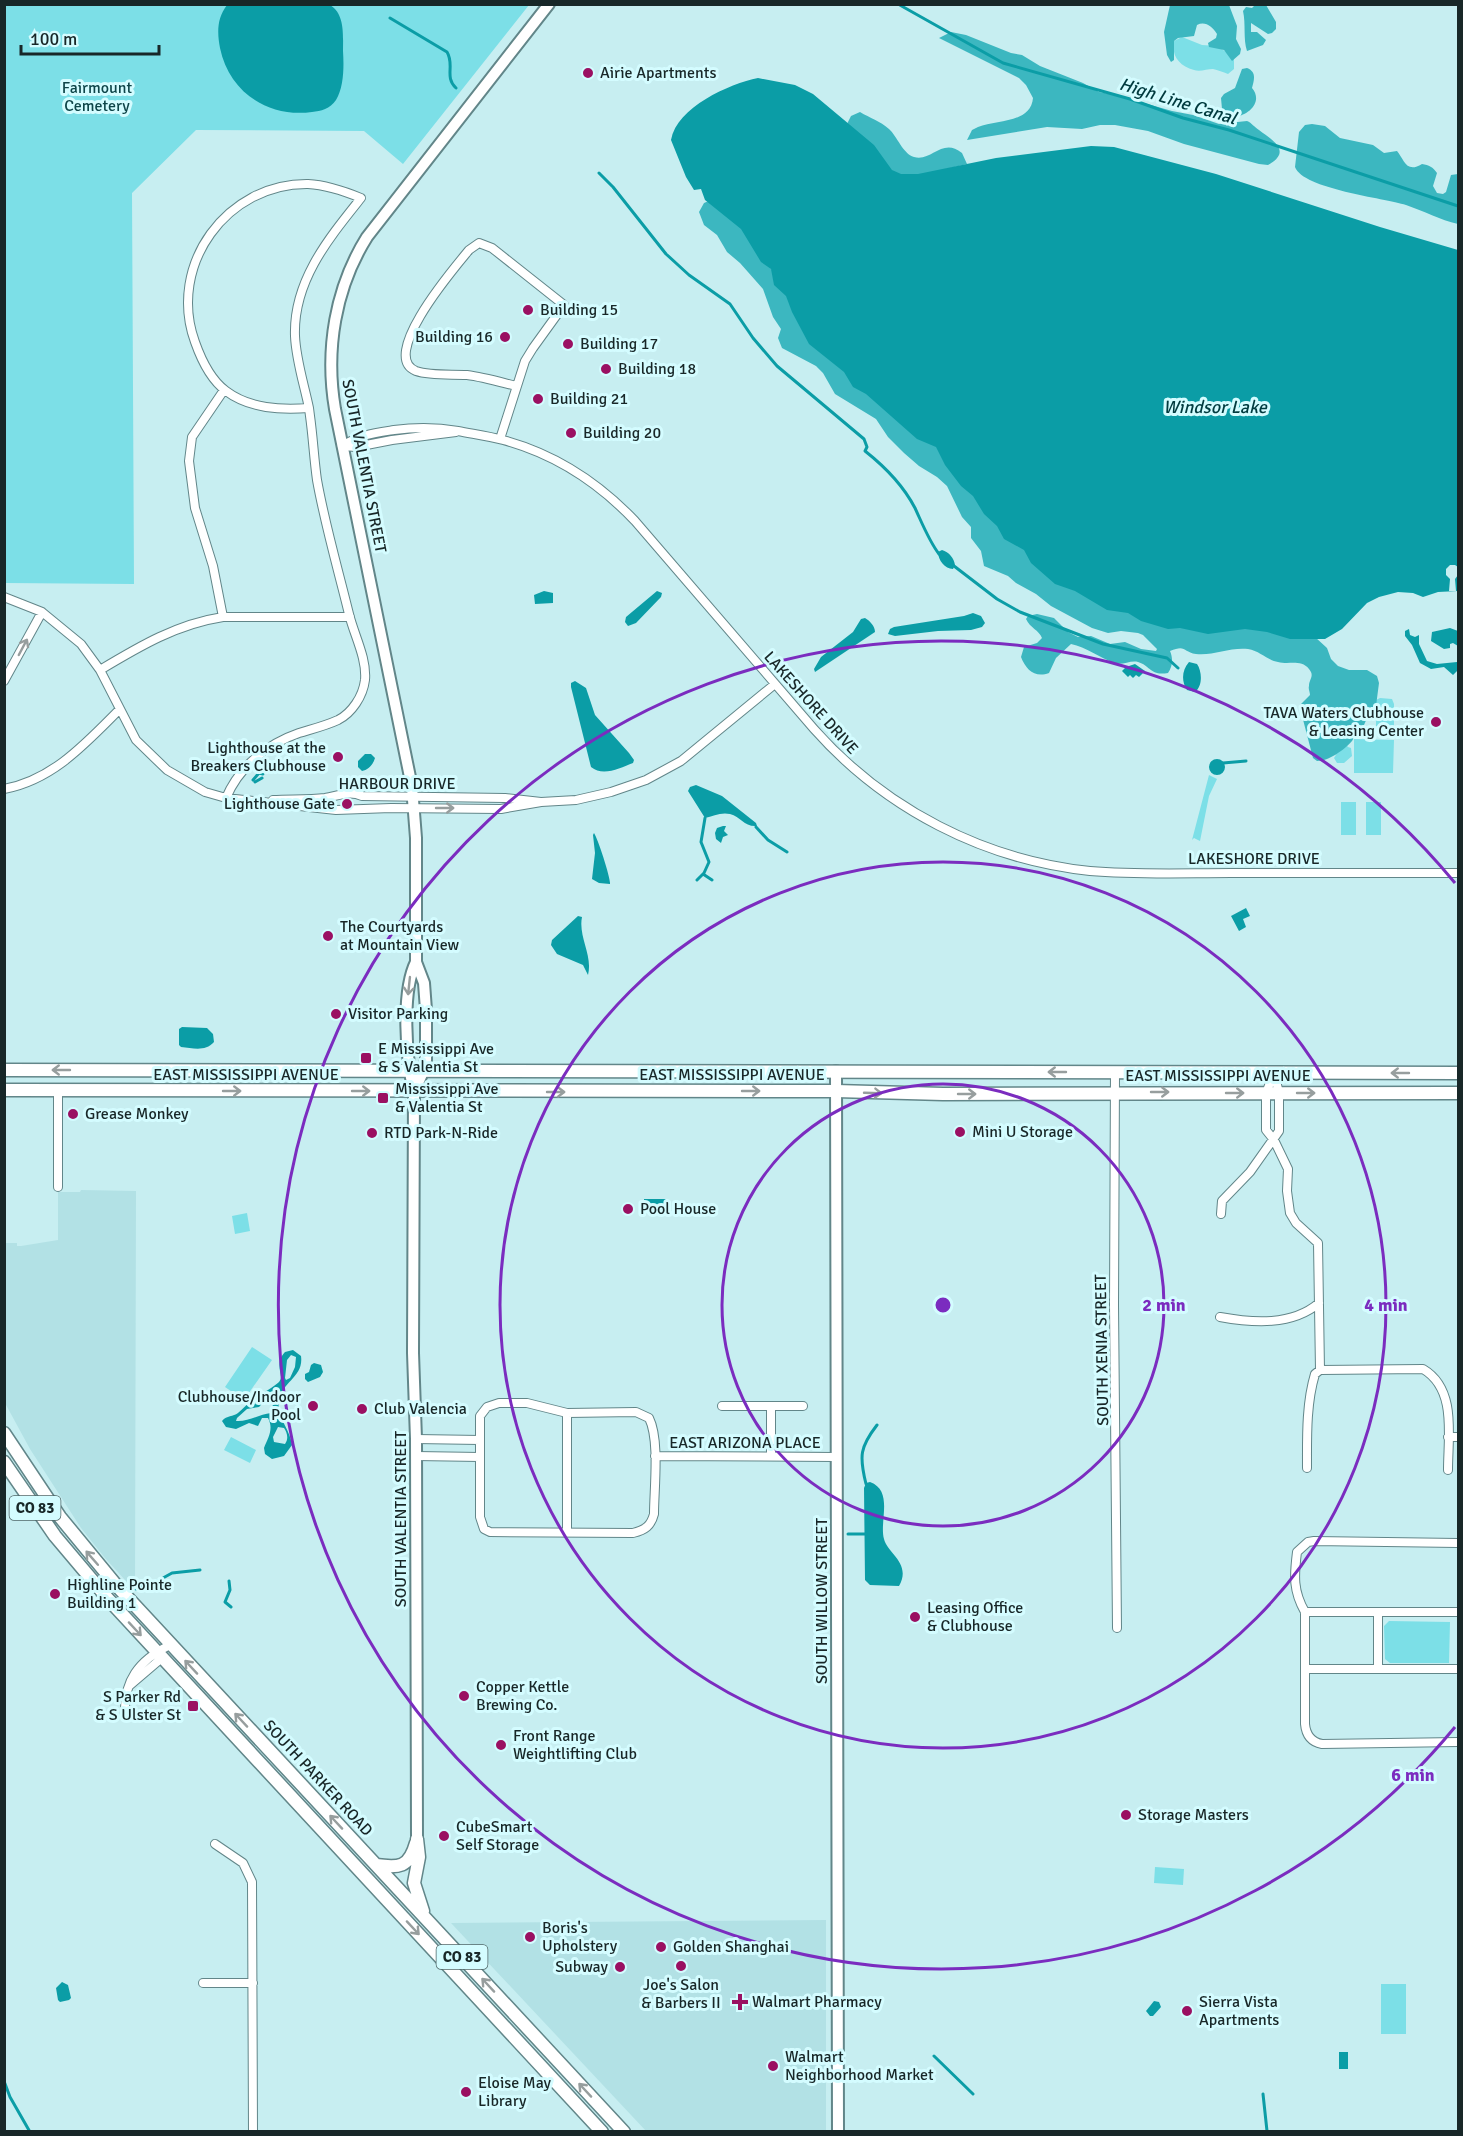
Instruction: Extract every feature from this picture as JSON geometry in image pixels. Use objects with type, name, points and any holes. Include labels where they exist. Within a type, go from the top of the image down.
[{"type":"main road","name":"EAST MISSISSIPPI AVENUE","points":[[4,1070],[1458,1073]]},
{"type":"main road","name":"EAST MISSISSIPPI AVENUE","points":[[4,1090],[837,1091],[932,1094],[1458,1093]]},
{"type":"main road","name":"SOUTH PARKER ROAD","points":[[4,1433],[70,1531],[170,1645],[624,2132]]},
{"type":"main road","name":"SOUTH PARKER ROAD","points":[[4,1462],[68,1553],[159,1655],[602,2132]]},
{"type":"main road","points":[[417,1839],[418,1860],[414,1883],[417,1898],[426,1919]]},
{"type":"main road","points":[[376,1865],[392,1867],[404,1864],[411,1856],[417,1839]]},
{"type":"main road","points":[[379,1891],[387,1891],[396,1886],[412,1871],[418,1860]]},
{"type":"street","name":"SOUTH VALENTIA STREET","points":[[414,1092],[423,1072],[426,1056],[425,994],[416,962],[414,803],[407,756],[342,446],[332,389],[331,351],[337,310],[351,266],[365,241],[549,4]]},
{"type":"street","points":[[226,798],[232,783],[240,773],[267,749],[292,736],[339,719],[356,703],[363,688],[365,672],[317,480],[309,408],[296,341],[298,302],[309,275],[324,246],[361,198],[328,187],[309,184],[290,186],[256,196],[225,216],[213,228],[194,264],[188,309],[199,355],[224,390],[258,406],[281,409],[309,408]]},
{"type":"street","points":[[500,439],[525,361],[564,305],[492,248],[479,243],[469,250],[422,312],[405,355],[408,366],[413,370],[475,376],[516,386]]},
{"type":"street","points":[[223,617],[213,566],[195,508],[189,461],[192,437],[224,390]]},
{"type":"street","name":"LAKESHORE DRIVE","points":[[342,446],[356,447],[458,432],[500,439],[536,451],[565,465],[595,484],[617,502],[639,525],[835,752],[882,792],[914,813],[978,844],[1009,855],[1066,868],[1111,872],[1458,873]]},
{"type":"street","name":"HARBOUR DRIVE","points":[[4,597],[42,612],[81,644],[100,670],[133,736],[160,763],[177,777],[196,788],[226,798],[330,810],[414,803]]},
{"type":"street","points":[[4,681],[42,612]]},
{"type":"street","points":[[100,670],[169,632],[205,620],[223,617],[350,617]]},
{"type":"street","name":"HARBOUR DRIVE","points":[[253,801],[325,798],[356,794],[414,803],[508,808],[607,794],[664,771],[693,753],[775,684]]},
{"type":"street","points":[[4,789],[36,780],[54,769],[81,747],[120,709]]},
{"type":"street","name":"SOUTH VALENTIA STREET","points":[[416,962],[410,974],[408,991],[409,1072],[414,1092],[413,1353],[416,1439],[417,1839]]},
{"type":"street","name":"SOUTH WILLOW STREET","points":[[837,1071],[838,2132]]},
{"type":"street","name":"SOUTH XENIA STREET","points":[[1115,1072],[1114,1315],[1117,1628]]},
{"type":"street","points":[[1274,1073],[1266,1130],[1274,1140],[1288,1169],[1287,1191],[1290,1213],[1296,1223],[1318,1243],[1320,1370]]},
{"type":"street","points":[[1221,1214],[1222,1201],[1250,1172],[1279,1131],[1273,1093],[1274,1073]]},
{"type":"street","points":[[58,1090],[58,1187]]},
{"type":"street","points":[[1220,1317],[1241,1321],[1279,1320],[1310,1310],[1319,1303]]},
{"type":"street","points":[[1307,1468],[1307,1438],[1312,1383],[1315,1374],[1320,1370],[1423,1369],[1433,1375],[1446,1395],[1448,1470]]},
{"type":"street","points":[[499,1403],[527,1403],[567,1413],[636,1412],[650,1418],[654,1431],[654,1514],[648,1527],[633,1533],[490,1532],[483,1529],[480,1516],[480,1416],[487,1407],[499,1403]]},
{"type":"street","points":[[722,1406],[803,1406]]},
{"type":"street","points":[[771,1406],[771,1456]]},
{"type":"street","points":[[567,1413],[567,1531]]},
{"type":"street","points":[[1448,1437],[1458,1437]]},
{"type":"street","points":[[416,1439],[480,1440]]},
{"type":"street","points":[[416,1456],[480,1457]]},
{"type":"street","name":"EAST ARIZONA PLACE","points":[[655,1456],[836,1457]]},
{"type":"street","points":[[1458,1543],[1308,1542],[1297,1552],[1296,1565],[1297,1598],[1305,1612],[1306,1731],[1308,1737],[1316,1743],[1458,1742]]},
{"type":"street","points":[[1305,1612],[1458,1612]]},
{"type":"street","points":[[1378,1612],[1378,1668]]},
{"type":"street","points":[[125,1716],[125,1701],[133,1674],[170,1645]]},
{"type":"street","points":[[1306,1669],[1458,1669]]},
{"type":"street","points":[[215,1844],[240,1859],[247,1866],[251,1875],[253,1894],[253,2132]]},
{"type":"street","points":[[203,1983],[253,1983]]},
{"type":"shaded area","points":[[1256,4],[1266,5],[1276,22],[1276,29],[1268,34],[1251,23],[1251,32],[1257,32],[1266,40],[1263,45],[1247,51],[1243,11],[1246,7],[1252,8]]},
{"type":"shaded area","points":[[1170,5],[1229,5],[1237,26],[1236,39],[1241,49],[1240,54],[1232,61],[1224,50],[1209,47],[1208,43],[1216,38],[1217,34],[1208,25],[1200,24],[1197,25],[1194,36],[1178,38],[1174,41],[1174,60],[1171,62],[1167,55],[1164,32]]},
{"type":"shaded area","points":[[951,32],[1022,55],[1040,66],[1099,92],[1193,115],[1219,124],[1247,121],[1278,146],[1279,155],[1268,165],[1259,164],[1184,144],[1148,131],[1115,125],[1100,125],[1082,129],[1047,127],[967,140],[972,130],[978,127],[1020,116],[1031,106],[1033,98],[1019,78],[939,38]]},
{"type":"shaded area","points":[[1247,68],[1254,74],[1252,88],[1256,98],[1250,110],[1235,117],[1222,109],[1221,98],[1235,88],[1242,69]]},
{"type":"shaded area","points":[[860,112],[889,129],[903,149],[914,157],[920,158],[949,148],[962,153],[967,164],[901,180],[847,124],[851,116]]},
{"type":"shaded area","points":[[1305,125],[1325,126],[1340,138],[1373,145],[1384,153],[1397,151],[1409,166],[1417,167],[1422,164],[1431,167],[1437,173],[1433,186],[1437,193],[1446,192],[1451,175],[1458,174],[1458,224],[1406,205],[1328,187],[1301,175],[1295,167],[1299,132]]},
{"type":"shaded area","points":[[711,200],[728,209],[787,291],[934,444],[1234,625],[1315,637],[1327,648],[1331,659],[1338,666],[1349,670],[1367,670],[1377,676],[1379,683],[1376,706],[1366,710],[1367,718],[1364,725],[1352,741],[1341,751],[1322,761],[1313,758],[1300,708],[1310,695],[1311,671],[1302,664],[1274,661],[1248,649],[1196,654],[1182,648],[1175,649],[1170,651],[1172,662],[1170,670],[1162,674],[1138,662],[1114,663],[1071,644],[1056,658],[1049,673],[1035,674],[1028,669],[1021,657],[1024,647],[1037,643],[1042,638],[1026,619],[1028,616],[1037,614],[1054,618],[1068,632],[1078,637],[1091,636],[1110,644],[1125,642],[1141,649],[1156,651],[1157,649],[1138,633],[1121,631],[1108,633],[1092,628],[1051,606],[1008,576],[984,566],[981,551],[971,538],[971,527],[962,517],[947,486],[904,453],[888,437],[876,419],[835,394],[823,373],[816,366],[782,348],[778,338],[781,329],[773,317],[763,289],[727,252],[717,235],[704,225],[699,212],[704,203]]},
{"type":"shaded area","points":[[81,1190],[136,1191],[135,1591],[81,1528],[30,1449],[5,1403],[5,1243],[17,1243],[17,1246],[21,1246],[58,1240],[58,1192],[80,1192]]},
{"type":"shaded area","points":[[826,1920],[826,2132],[646,2131],[451,1923]]},
{"type":"green space","name":"Fairmount Cemetery","points":[[5,5],[529,5],[403,164],[364,131],[196,130],[132,193],[134,584],[5,583]]},
{"type":"green space","points":[[1182,37],[1202,45],[1217,46],[1234,57],[1234,69],[1228,74],[1213,69],[1196,71],[1184,66],[1177,59],[1173,46],[1174,41]]},
{"type":"green space","points":[[1392,699],[1394,730],[1382,730],[1376,726],[1376,700]]},
{"type":"green space","points":[[1354,739],[1394,740],[1393,773],[1354,773]]},
{"type":"green space","points":[[1344,742],[1351,748],[1352,756],[1344,763],[1337,763],[1334,758]]},
{"type":"green space","points":[[1209,775],[1217,779],[1209,796],[1200,841],[1194,838],[1192,840]]},
{"type":"green space","points":[[1341,802],[1356,802],[1356,835],[1341,835]]},
{"type":"green space","points":[[1366,802],[1381,802],[1381,835],[1366,835]]},
{"type":"green space","points":[[247,1213],[250,1231],[235,1234],[232,1216]]},
{"type":"green space","points":[[252,1347],[272,1360],[244,1400],[225,1387]]},
{"type":"green space","points":[[231,1437],[256,1450],[250,1463],[224,1450]]},
{"type":"green space","points":[[1389,1621],[1450,1622],[1449,1663],[1390,1663],[1385,1659],[1384,1626]]},
{"type":"green space","points":[[1155,1867],[1184,1869],[1183,1885],[1154,1883]]},
{"type":"green space","points":[[1381,1984],[1406,1984],[1406,2034],[1381,2034]]},
{"type":"water","points":[[227,5],[330,5],[341,19],[343,32],[341,89],[331,106],[315,112],[280,111],[253,99],[241,89],[225,64],[218,36],[221,15]]},
{"type":"water","name":"Windsor Lake","points":[[758,78],[795,85],[813,94],[874,145],[892,170],[901,174],[918,174],[996,158],[1091,146],[1114,147],[1216,174],[1458,250],[1458,591],[1438,592],[1423,597],[1413,593],[1398,592],[1379,597],[1367,603],[1342,629],[1325,639],[1290,639],[1267,632],[1245,629],[1208,634],[1180,628],[1168,629],[1141,621],[1128,613],[1107,610],[1075,591],[1055,584],[1031,563],[1024,550],[1004,539],[997,526],[984,514],[973,496],[961,486],[945,465],[936,447],[917,439],[866,394],[853,387],[844,372],[809,344],[786,296],[774,285],[771,269],[761,262],[741,229],[705,200],[701,189],[694,190],[686,177],[671,140],[675,128],[683,117],[694,107],[719,92]]},
{"type":"water","points":[[942,550],[952,558],[955,565],[953,569],[945,566],[941,561],[938,552]]},
{"type":"water","points":[[544,591],[553,593],[553,603],[535,604],[534,595]]},
{"type":"water","points":[[657,591],[662,593],[661,597],[636,623],[628,626],[625,622],[626,617]]},
{"type":"water","points":[[973,613],[981,616],[985,623],[982,627],[971,630],[895,636],[888,634],[894,627]]},
{"type":"water","points":[[865,618],[870,622],[875,632],[815,672],[814,669],[821,657],[853,632],[861,619]]},
{"type":"water","points":[[1450,628],[1458,631],[1458,646],[1453,643],[1450,644],[1450,648],[1444,649],[1431,641],[1432,632]]},
{"type":"water","points":[[1409,629],[1410,635],[1415,637],[1419,635],[1419,644],[1427,661],[1437,664],[1457,662],[1458,670],[1453,675],[1444,667],[1431,669],[1420,663],[1405,636],[1405,631]]},
{"type":"water","points":[[1189,662],[1197,664],[1200,670],[1201,678],[1195,692],[1187,690],[1183,679]]},
{"type":"water","points":[[1135,664],[1145,671],[1139,677],[1136,675],[1133,678],[1130,675],[1128,677],[1122,671],[1126,667]]},
{"type":"water","points":[[575,681],[586,688],[595,715],[629,753],[634,760],[633,763],[606,771],[591,767],[571,687],[571,683]]},
{"type":"water","points":[[365,754],[371,754],[375,758],[370,767],[362,771],[358,767],[358,761]]},
{"type":"water","points":[[1217,759],[1225,767],[1217,775],[1209,767]]},
{"type":"water","points":[[696,785],[722,796],[757,826],[749,825],[730,814],[705,818],[688,791],[690,787]]},
{"type":"water","points":[[726,826],[724,831],[728,835],[723,837],[721,843],[716,839],[715,833],[717,828]]},
{"type":"water","points":[[594,833],[610,884],[599,883],[592,879],[595,853]]},
{"type":"water","points":[[1246,908],[1250,916],[1243,919],[1246,927],[1239,931],[1231,916]]},
{"type":"water","points":[[578,916],[582,917],[582,932],[589,960],[588,975],[583,965],[557,954],[551,945],[552,940]]},
{"type":"water","points":[[182,1027],[207,1028],[213,1034],[214,1042],[203,1048],[181,1047],[179,1029]]},
{"type":"water","points":[[644,1199],[666,1199],[666,1210],[644,1209]]},
{"type":"water","points":[[293,1350],[301,1356],[299,1369],[284,1388],[279,1400],[279,1412],[292,1445],[284,1456],[272,1459],[265,1454],[264,1448],[270,1430],[268,1418],[262,1418],[258,1426],[249,1423],[236,1429],[226,1427],[222,1421],[238,1413],[252,1400],[279,1382],[281,1376],[279,1365],[285,1352]],"holes":[[[291,1355],[296,1357],[295,1367],[290,1378],[286,1380],[287,1360]],[[271,1394],[274,1400],[271,1413],[236,1421],[247,1409],[259,1407]],[[278,1427],[284,1428],[287,1434],[285,1444],[274,1442],[273,1437]]]},
{"type":"water","points":[[314,1363],[321,1365],[323,1372],[320,1377],[308,1382],[305,1374],[309,1372]]},
{"type":"water","points":[[870,1482],[882,1492],[884,1499],[884,1539],[898,1559],[903,1571],[899,1586],[870,1585],[865,1580],[864,1488],[866,1483]]},
{"type":"water","points":[[62,1982],[68,1985],[71,1998],[60,2002],[56,1988]]},
{"type":"water","points":[[1154,2001],[1159,2002],[1161,2007],[1153,2016],[1150,2016],[1146,2011]]},
{"type":"water","points":[[1339,2052],[1348,2052],[1348,2069],[1339,2069]]},
{"type":"pier","points":[[1450,565],[1458,567],[1458,575],[1455,579],[1456,591],[1449,591],[1450,579],[1446,575],[1446,569]]},
{"type":"waterway","name":"High Line Canal","points":[[898,4],[1003,63],[1229,130],[1458,206]]},
{"type":"waterway","points":[[390,18],[447,52],[451,80],[456,88]]},
{"type":"waterway","points":[[599,173],[613,187],[666,254],[689,275],[730,304],[753,338],[777,366],[864,439],[867,447],[865,451],[905,491],[939,554]]},
{"type":"waterway","points":[[954,566],[997,599],[1020,612],[1103,644],[1167,658],[1178,668]]},
{"type":"waterway","points":[[1223,763],[1246,761]]},
{"type":"waterway","points":[[253,780],[259,773],[263,774]]},
{"type":"waterway","points":[[255,782],[262,778]]},
{"type":"waterway","points":[[697,880],[704,873],[709,862],[701,842],[705,818]]},
{"type":"waterway","points":[[756,827],[768,840],[787,852]]},
{"type":"waterway","points":[[703,874],[712,880]]},
{"type":"waterway","points":[[866,1484],[862,1452],[877,1425]]},
{"type":"waterway","points":[[848,1534],[866,1534]]},
{"type":"waterway","points":[[154,1583],[172,1573],[200,1570]]},
{"type":"waterway","points":[[229,1581],[230,1590],[225,1602],[231,1607]]},
{"type":"waterway","points":[[136,1589],[150,1583]]},
{"type":"waterway","points":[[934,2056],[973,2094]]},
{"type":"waterway","name":"High Line Canal","points":[[4,2081],[10,2097],[30,2132]]},
{"type":"waterway","points":[[1263,2094],[1267,2131]]},
{"type":"place","name":"Airie Apartments","points":[[588,73]]},
{"type":"place","name":"Building 15","points":[[528,310]]},
{"type":"place","name":"Building 16","points":[[505,337]]},
{"type":"place","name":"Building 17","points":[[568,344]]},
{"type":"place","name":"Building 18","points":[[606,369]]},
{"type":"place","name":"Building 21","points":[[538,399]]},
{"type":"place","name":"Building 20","points":[[571,433]]},
{"type":"place","name":"TAVA Waters Clubhouse & Leasing Center","points":[[1436,722]]},
{"type":"place","name":"Lighthouse at the Breakers Clubhouse","points":[[338,757]]},
{"type":"place","name":"Lighthouse Gate","points":[[347,804]]},
{"type":"place","name":"The Courtyards at Mountain View","points":[[328,936]]},
{"type":"place","name":"Visitor Parking","points":[[336,1014]]},
{"type":"place","name":"E Mississippi Ave & S Valentia St","points":[[366,1058]]},
{"type":"place","name":"Mississippi Ave & Valentia St","points":[[383,1098]]},
{"type":"place","name":"Grease Monkey","points":[[73,1114]]},
{"type":"place","name":"Mini U Storage","points":[[960,1132]]},
{"type":"place","name":"RTD Park-N-Ride","points":[[372,1133]]},
{"type":"place","name":"Pool House","points":[[628,1209]]},
{"type":"place","name":"Clubhouse/Indoor Pool","points":[[313,1406]]},
{"type":"place","name":"Club Valencia","points":[[362,1409]]},
{"type":"place","name":"Highline Pointe Building 1","points":[[55,1594]]},
{"type":"place","name":"Leasing Office & Clubhouse","points":[[915,1617]]},
{"type":"place","name":"Copper Kettle Brewing Co.","points":[[464,1696]]},
{"type":"place","name":"S Parker Rd & S Ulster St","points":[[193,1706]]},
{"type":"place","name":"Front Range Weightlifting Club","points":[[501,1745]]},
{"type":"place","name":"Storage Masters","points":[[1126,1815]]},
{"type":"place","name":"CubeSmart Self Storage","points":[[444,1836]]},
{"type":"place","name":"Boris's Upholstery","points":[[530,1937]]},
{"type":"place","name":"Golden Shanghai","points":[[661,1947]]},
{"type":"place","name":"Joe's Salon & Barbers II","points":[[681,1966]]},
{"type":"place","name":"Subway","points":[[620,1967]]},
{"type":"place","name":"Walmart Pharmacy","points":[[740,2002]]},
{"type":"place","name":"Sierra Vista Apartments","points":[[1187,2011]]},
{"type":"place","name":"Walmart Neighborhood Market","points":[[773,2066]]},
{"type":"place","name":"Eloise May Library","points":[[466,2092]]}]
